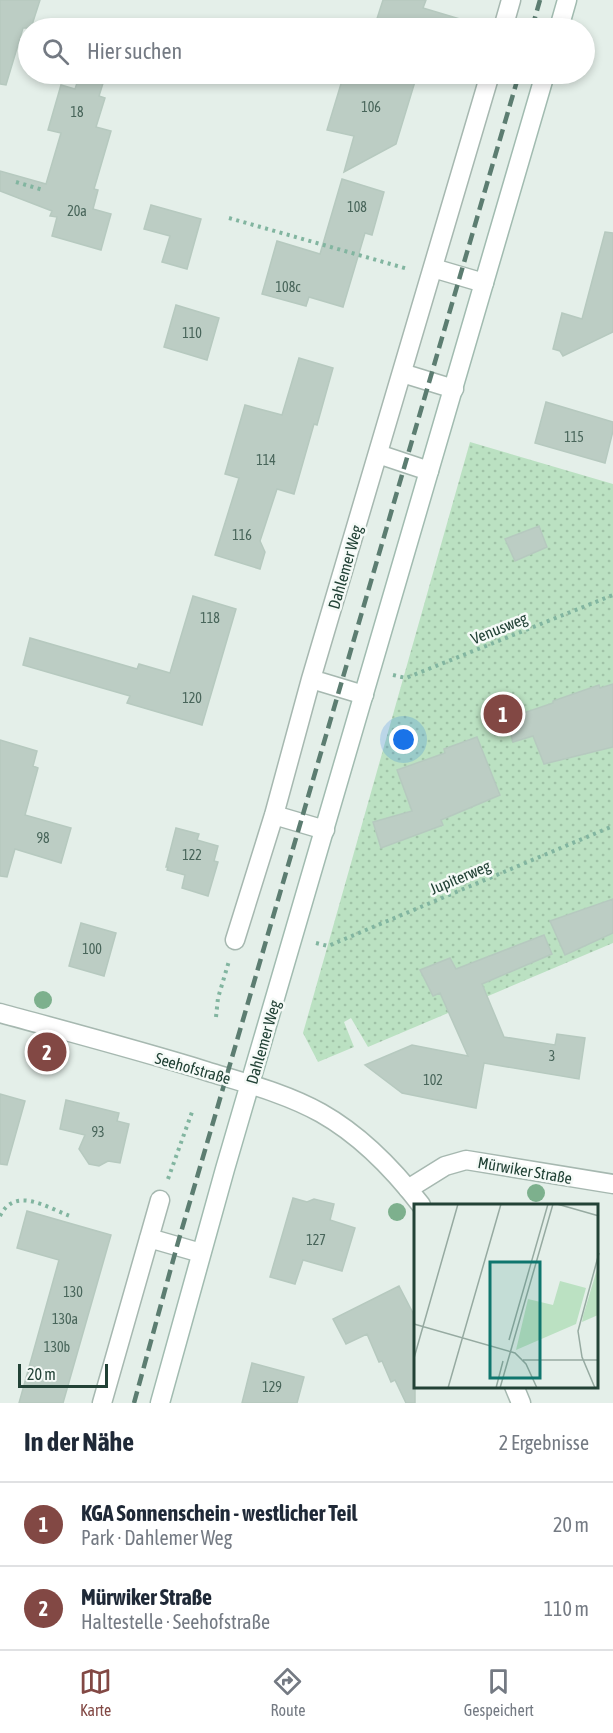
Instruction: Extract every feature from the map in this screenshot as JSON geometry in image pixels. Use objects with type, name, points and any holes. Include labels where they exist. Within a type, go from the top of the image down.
[{"type":"street","points":[[506,18],[511,0]]},
{"type":"street","points":[[562,18],[567,0]]},
{"type":"street","name":"Dahlemer Weg","points":[[235,940],[274,815],[311,679],[487,84]]},
{"type":"street","name":"Dahlemer Weg","points":[[160,1403],[201,1253],[542,84]]},
{"type":"street","points":[[432,272],[484,283]]},
{"type":"street","points":[[402,373],[453,389]]},
{"type":"street","points":[[378,454],[429,471]]},
{"type":"street","points":[[311,679],[364,695]]},
{"type":"street","points":[[274,815],[325,830]]},
{"type":"street","name":"Seehofstraße","points":[[0,1013],[294,1099],[323,1114],[362,1142],[420,1204]]},
{"type":"street","name":"Mürwiker Straße","points":[[408,1189],[445,1166],[466,1160],[613,1184]]},
{"type":"street","points":[[102,1403],[160,1200]]},
{"type":"street","points":[[149,1238],[201,1253]]},
{"type":"street","points":[[515,1388],[521,1403]]},
{"type":"path","points":[[16,182],[43,190]]},
{"type":"path","points":[[230,218],[432,272]]},
{"type":"path","name":"Venusweg","points":[[393,675],[406,678],[613,594]]},
{"type":"path","name":"Jupiterweg","points":[[316,943],[328,946],[613,826]]},
{"type":"path","points":[[216,1017],[218,998],[235,940]]},
{"type":"path","points":[[160,1200],[192,1112]]},
{"type":"path","points":[[0,1216],[8,1204],[15,1199],[31,1201],[70,1216]]},
{"type":"green space","points":[[470,442],[613,484],[613,943],[368,1047],[351,1018],[344,1022],[354,1047],[318,1062],[303,1033]]},
{"type":"building","points":[[0,0],[40,0],[34,18],[18,18],[18,45],[6,85],[0,84]]},
{"type":"building","points":[[383,0],[426,0],[423,8],[457,18],[377,18]]},
{"type":"building","points":[[77,84],[103,84],[99,96],[105,98],[96,127],[111,131],[94,189],[98,190],[93,209],[111,214],[101,250],[52,236],[57,217],[50,216],[52,211],[0,191],[0,171],[46,184],[61,133],[48,130],[61,85],[75,89]]},
{"type":"building","points":[[341,84],[414,84],[396,144],[344,172],[354,136],[327,130]]},
{"type":"building","points":[[342,179],[384,192],[372,235],[365,233],[343,307],[309,297],[306,306],[262,294],[277,241],[320,254]]},
{"type":"building","points":[[151,205],[201,219],[187,269],[162,262],[170,236],[144,229]]},
{"type":"building","points":[[605,232],[613,233],[613,332],[563,356],[560,351],[553,349],[562,313],[582,319]]},
{"type":"building","points":[[176,305],[219,318],[207,360],[164,347]]},
{"type":"building","points":[[299,358],[333,368],[294,494],[277,489],[260,541],[265,552],[260,569],[215,555],[239,478],[225,474],[245,405],[282,415]]},
{"type":"building","points":[[546,402],[613,422],[605,463],[535,443]]},
{"type":"building","points":[[539,526],[547,547],[515,561],[505,539]]},
{"type":"building","points":[[193,596],[236,609],[202,725],[127,703],[130,696],[23,665],[30,638],[137,669],[139,664],[170,673]]},
{"type":"building","points":[[613,684],[613,747],[544,764],[533,736],[513,742],[506,719],[599,685],[600,688]]},
{"type":"building","points":[[477,737],[500,795],[441,820],[443,825],[381,848],[373,822],[412,811],[397,770],[445,753],[444,749]]},
{"type":"building","points":[[0,740],[37,751],[33,766],[38,768],[25,815],[71,828],[61,863],[15,849],[7,877],[0,876]]},
{"type":"building","points":[[176,828],[199,834],[197,840],[218,846],[214,861],[218,862],[208,896],[182,888],[185,875],[167,870]]},
{"type":"building","points":[[613,899],[613,933],[565,955],[550,921]]},
{"type":"building","points":[[81,923],[116,933],[104,976],[69,966]]},
{"type":"building","points":[[544,935],[552,954],[482,984],[504,1037],[555,1045],[557,1034],[585,1038],[579,1079],[484,1063],[476,1108],[402,1093],[365,1065],[412,1045],[468,1056],[440,993],[433,996],[420,970],[450,958],[456,969]]},
{"type":"building","points":[[0,1094],[25,1101],[7,1165],[0,1164]]},
{"type":"building","points":[[66,1100],[119,1113],[117,1121],[129,1124],[120,1163],[108,1161],[99,1166],[89,1164],[79,1149],[85,1135],[60,1129]]},
{"type":"building","points":[[293,1198],[307,1202],[314,1199],[334,1204],[330,1220],[355,1228],[342,1271],[303,1260],[295,1284],[270,1277]]},
{"type":"building","points":[[27,1211],[111,1235],[63,1403],[19,1403],[59,1260],[17,1248]]},
{"type":"building","points":[[399,1286],[414,1315],[415,1403],[406,1403],[395,1380],[391,1382],[367,1334],[346,1344],[333,1319]]},
{"type":"building","points":[[252,1363],[304,1377],[297,1403],[242,1403]]},
{"type":"railway","points":[[535,18],[540,0]]},
{"type":"railway","points":[[134,1403],[177,1246],[516,84]]},
{"type":"place","name":"KGA Sonnenschein - westlicher Teil","points":[[503,714]]},
{"type":"place","name":"Mürwiker Straße","points":[[47,1052]]}]
